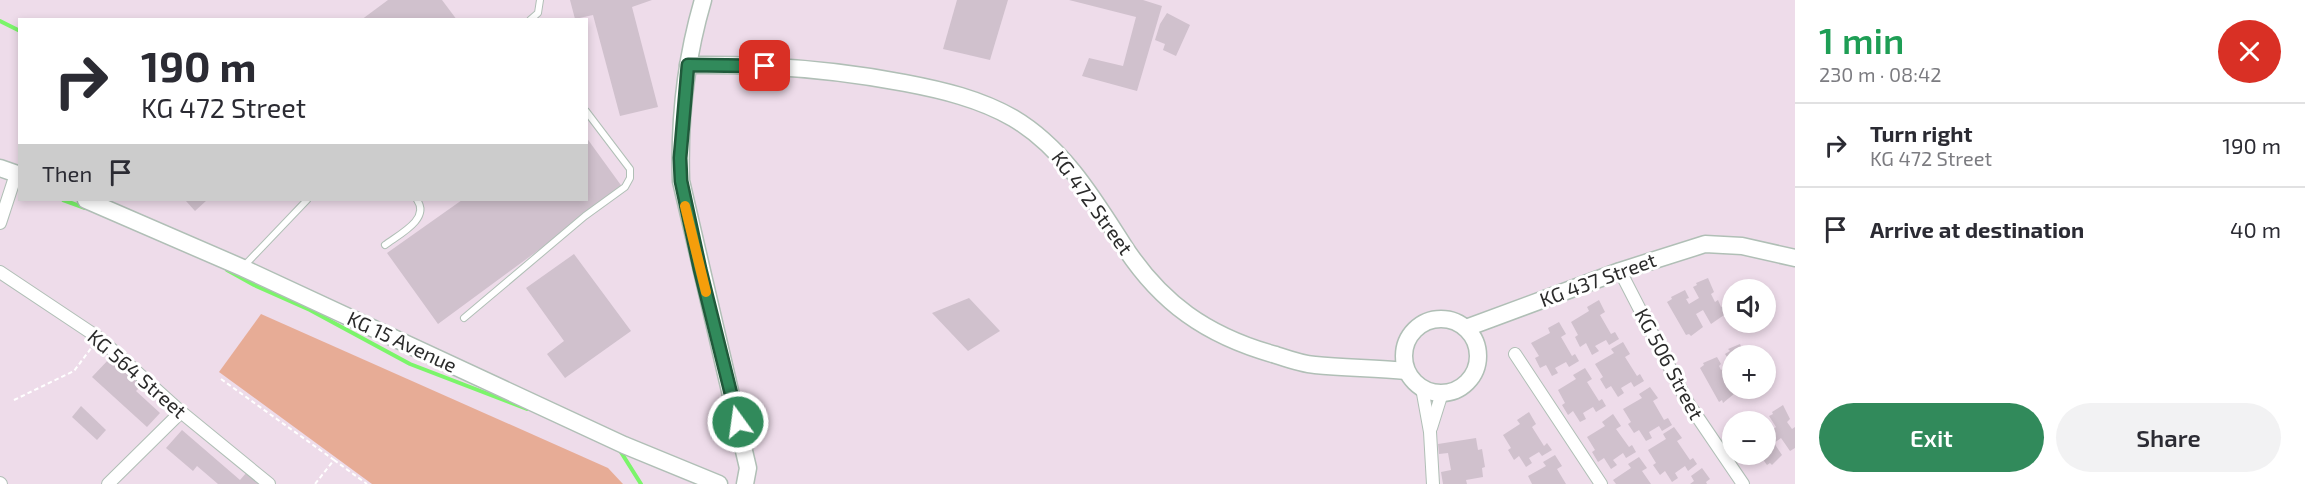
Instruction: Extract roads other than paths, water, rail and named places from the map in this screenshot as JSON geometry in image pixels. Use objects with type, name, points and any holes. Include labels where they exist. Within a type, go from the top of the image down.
[{"type":"main road","points":[[703,0],[688,65],[680,158],[681,181],[748,468],[745,484]]},
{"type":"main road","name":"KG 472 Street","points":[[688,65],[804,68],[881,78],[926,87],[990,106],[1039,136],[1063,160],[1103,212],[1135,263],[1177,309],[1221,336],[1268,353],[1313,365],[1406,371]]},
{"type":"main road","points":[[0,168],[18,175]]},
{"type":"main road","name":"KG 15 Avenue","points":[[88,201],[243,268],[624,444],[719,484]]},
{"type":"main road","name":"KG 437 Street","points":[[1466,328],[1620,271],[1705,244],[1742,246],[1795,258]]},
{"type":"main road","points":[[1431,320],[1450,320],[1466,328],[1477,346],[1478,356],[1473,375],[1460,388],[1442,393],[1422,388],[1406,371],[1403,350],[1408,337],[1414,329],[1431,320]]},
{"type":"main road","points":[[1477,346],[1492,320]]},
{"type":"main road","points":[[1370,369],[1403,350]]},
{"type":"street","points":[[0,223],[18,175]]},
{"type":"street","name":"KG 506 Street","points":[[1620,271],[1688,403],[1743,484]]},
{"type":"street","name":"KG 564 Street","points":[[0,272],[99,338],[181,412],[269,484]]},
{"type":"street","points":[[1515,354],[1601,484]]},
{"type":"street","points":[[1422,388],[1430,432],[1433,484]]},
{"type":"street","points":[[1430,432],[1442,393]]},
{"type":"street","points":[[108,484],[181,412]]},
{"type":"lane","points":[[539,16],[540,0]]},
{"type":"lane","points":[[464,318],[585,216],[625,187],[630,178],[630,169],[588,114]]},
{"type":"lane","points":[[243,268],[306,201]]},
{"type":"lane","points":[[385,245],[418,220],[421,210],[417,201]]},
{"type":"waterway","points":[[0,21],[18,30]]},
{"type":"waterway","points":[[66,201],[85,208]]},
{"type":"waterway","points":[[227,270],[310,310],[410,364],[527,409]]},
{"type":"waterway","points":[[619,449],[641,484]]}]
